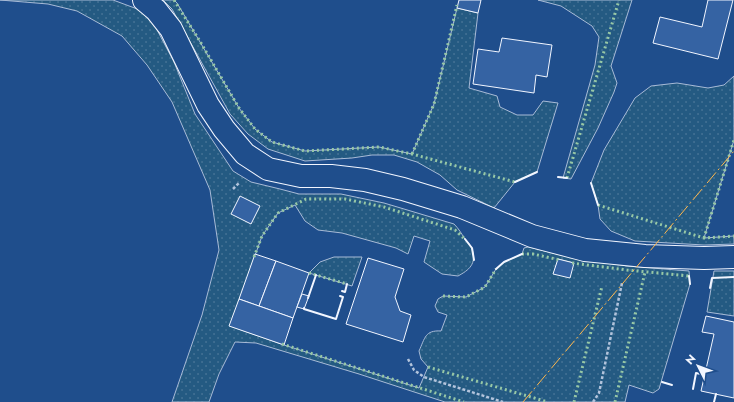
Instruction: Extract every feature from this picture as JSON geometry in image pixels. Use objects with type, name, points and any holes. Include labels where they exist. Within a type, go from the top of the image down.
[{"type":"street","points":[[144,0],[156,10],[171,29],[208,105],[224,129],[245,154],[268,169],[301,176],[331,176],[365,180],[403,189],[462,207],[532,236],[585,250],[645,256],[704,258],[734,257]]},
{"type":"path","points":[[594,402],[599,393],[622,284]]},
{"type":"path","points":[[408,359],[414,370],[424,377],[503,402]]},
{"type":"shaded area","points":[[0,0],[113,0],[140,10],[155,26],[174,62],[195,114],[233,171],[251,182],[299,194],[341,194],[384,203],[454,224],[472,249],[473,263],[469,269],[458,276],[442,274],[424,262],[430,241],[414,236],[408,254],[396,248],[342,233],[318,230],[305,221],[295,205],[278,213],[262,236],[230,326],[284,345],[419,388],[428,367],[421,359],[419,351],[424,339],[429,333],[441,331],[447,315],[438,312],[435,306],[438,299],[443,296],[466,297],[485,287],[496,269],[504,262],[522,254],[524,248],[528,247],[561,255],[627,266],[689,271],[690,284],[659,389],[653,393],[629,385],[625,402],[445,402],[256,343],[235,342],[219,374],[209,402],[172,402],[202,315],[219,250],[210,190],[172,102],[147,65],[122,36],[77,11],[48,4]],"holes":[[[558,259],[574,263],[554,273]]]},
{"type":"shaded area","points":[[163,0],[174,0],[177,3],[239,108],[255,129],[272,142],[305,151],[379,147],[412,154],[434,104],[457,8],[478,13],[469,88],[497,96],[500,107],[517,115],[533,115],[543,101],[558,103],[537,172],[515,182],[494,208],[457,190],[440,175],[417,162],[394,155],[372,155],[352,158],[305,161],[268,149],[248,134],[230,114],[172,9]]},
{"type":"shaded area","points":[[538,0],[632,0],[611,66],[617,83],[614,92],[598,128],[571,179],[563,178],[595,65],[599,37],[592,26],[561,6]]},
{"type":"shaded area","points":[[734,76],[734,140],[704,238],[734,236],[734,244],[704,245],[635,241],[611,231],[600,219],[598,205],[591,183],[604,150],[635,98],[651,86],[677,83],[708,88],[724,85]]},
{"type":"shaded area","points":[[334,257],[362,257],[352,286],[309,273],[320,262]]},
{"type":"shaded area","points":[[714,271],[734,271],[734,316],[707,312]]},
{"type":"building","points":[[459,0],[481,0],[478,13],[457,8]]},
{"type":"building","points":[[708,0],[733,0],[718,59],[653,43],[660,17],[702,27]]},
{"type":"building","points":[[502,38],[552,45],[547,77],[536,75],[534,93],[473,84],[478,49],[499,52]]},
{"type":"building","points":[[240,196],[260,206],[251,224],[231,214]]},
{"type":"building","points":[[255,254],[276,261],[259,306],[239,299]]},
{"type":"building","points":[[368,258],[404,269],[395,297],[400,311],[411,315],[403,342],[346,324]]},
{"type":"building","points":[[558,259],[574,263],[570,278],[553,274]]},
{"type":"building","points":[[276,261],[309,273],[293,318],[259,306]]},
{"type":"building","points":[[302,294],[309,296],[304,309],[297,307]]},
{"type":"building","points":[[239,299],[293,318],[284,345],[229,326]]},
{"type":"building","points":[[706,316],[734,322],[734,398],[701,391],[714,334],[702,332]]},
{"type":"hedge","points":[[174,0],[239,108],[255,129],[272,142],[305,151],[379,147],[412,154],[515,182]]},
{"type":"hedge","points":[[567,178],[619,0]]},
{"type":"hedge","points":[[412,154],[434,104],[457,5]]},
{"type":"hedge","points":[[704,238],[734,140]]},
{"type":"hedge","points":[[254,257],[262,236],[278,213],[306,199],[345,199],[384,207],[455,230],[465,239]]},
{"type":"hedge","points":[[598,205],[704,238],[734,236]]},
{"type":"hedge","points":[[522,254],[533,254],[560,260]]},
{"type":"hedge","points":[[572,263],[689,276]]},
{"type":"hedge","points":[[443,296],[466,297],[485,287],[496,269]]},
{"type":"hedge","points":[[615,402],[645,272]]},
{"type":"hedge","points":[[309,273],[347,284]]},
{"type":"hedge","points":[[574,402],[602,286]]},
{"type":"hedge","points":[[282,344],[464,402]]},
{"type":"hedge","points":[[428,367],[548,402]]},
{"type":"wall","points":[[515,182],[537,172]]},
{"type":"wall","points":[[558,177],[567,178]]},
{"type":"wall","points":[[591,183],[598,205]]},
{"type":"wall","points":[[465,239],[472,248],[474,260]]},
{"type":"wall","points":[[496,269],[504,262],[522,254]]},
{"type":"wall","points":[[308,298],[316,275]]},
{"type":"wall","points":[[689,276],[690,284]]},
{"type":"wall","points":[[710,288],[712,278],[734,277]]},
{"type":"wall","points":[[342,291],[345,292],[347,284]]},
{"type":"wall","points":[[304,308],[336,319],[343,297],[340,296]]},
{"type":"wall","points":[[693,389],[696,373],[705,375]]},
{"type":"wall","points":[[662,382],[672,385]]},
{"type":"wall","points":[[714,402],[716,394]]},
{"type":"power","points":[[523,402],[734,151]]}]
